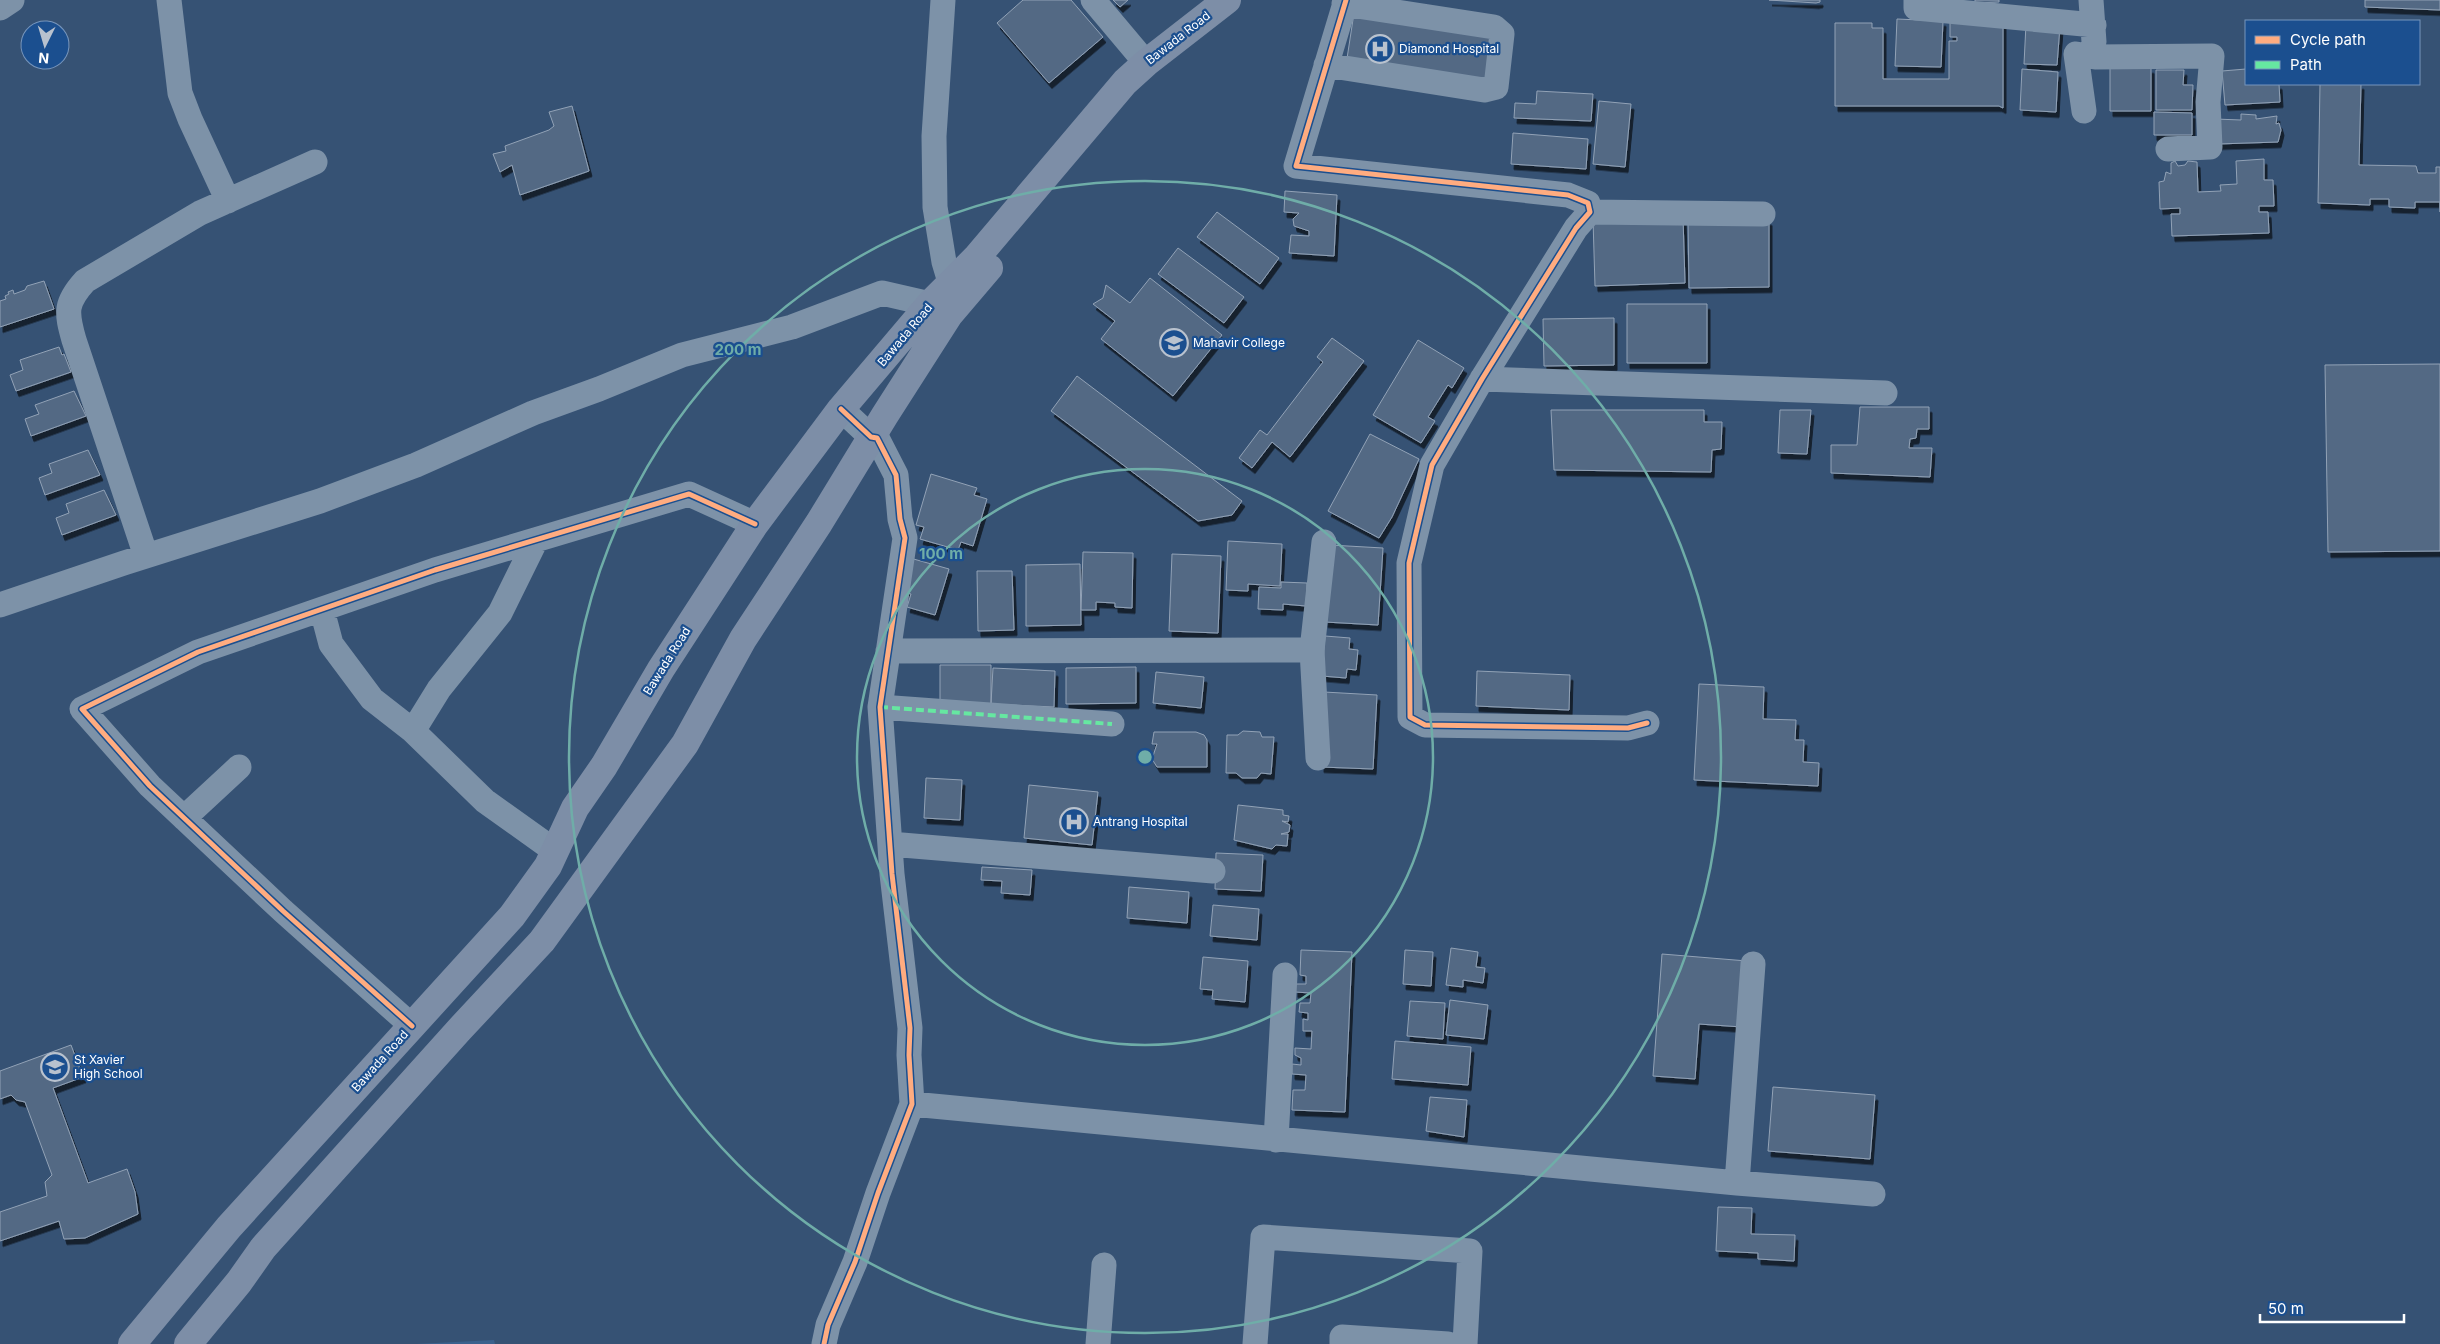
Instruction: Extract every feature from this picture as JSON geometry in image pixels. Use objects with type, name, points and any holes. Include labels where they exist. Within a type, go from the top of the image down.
[{"type":"main road","points":[[188,1344],[239,1282],[263,1248],[466,1023],[542,942],[685,744],[743,640],[871,437],[947,301],[1052,197],[1140,90],[1196,36],[1222,2]]},
{"type":"main road","name":"Bawada Road","points":[[132,1344],[229,1226],[512,916],[548,866],[575,808],[604,766],[661,669],[754,524],[841,409],[947,301],[976,258],[1125,82],[1146,62],[1222,2]]},
{"type":"street","points":[[0,8],[12,0]]},
{"type":"street","points":[[169,0],[180,93],[228,201]]},
{"type":"street","points":[[0,606],[146,556],[320,501],[416,465],[532,413],[599,389],[682,355],[792,327],[882,293],[947,301],[944,262],[935,207],[934,136],[943,0]]},
{"type":"street","points":[[1093,0],[1146,62]]},
{"type":"street","points":[[1916,0],[1916,8],[2094,25]]},
{"type":"street","points":[[2091,0],[2095,57]]},
{"type":"street","points":[[1332,66],[1484,90],[1496,87],[1502,34],[1494,27],[1346,3],[1332,66],[1296,166],[1568,195],[1588,203],[1590,212]]},
{"type":"street","points":[[2084,111],[2076,54],[2095,57],[2212,56],[2208,102],[2210,147],[2168,150]]},
{"type":"street","points":[[146,556],[74,340],[68,319],[69,304],[74,293],[85,281],[200,213],[315,162]]},
{"type":"street","points":[[1647,723],[1628,728],[1425,725],[1410,717],[1409,563],[1432,465],[1482,379],[1576,228],[1590,212],[1763,214]]},
{"type":"street","points":[[1482,379],[1885,393]]},
{"type":"street","points":[[824,1344],[828,1325],[855,1262],[878,1193],[912,1104],[909,1055],[910,1028],[890,844],[880,707],[905,538],[900,519],[896,475],[877,438],[871,437],[841,409]]},
{"type":"street","points":[[412,1026],[283,911],[150,786],[82,709],[198,652],[436,570],[689,494],[754,524]]},
{"type":"street","points":[[413,731],[439,689],[500,613],[536,540]]},
{"type":"street","points":[[1318,758],[1312,650],[1324,542]]},
{"type":"street","points":[[322,610],[331,644],[372,699],[413,731],[485,801],[555,851]]},
{"type":"street","points":[[888,651],[1312,650]]},
{"type":"street","points":[[880,707],[1112,724]]},
{"type":"street","points":[[184,818],[239,767]]},
{"type":"street","points":[[890,844],[1213,871]]},
{"type":"street","points":[[1737,1183],[1753,964]]},
{"type":"street","points":[[1276,1140],[1285,975]]},
{"type":"street","points":[[912,1104],[1276,1140],[1873,1194]]},
{"type":"street","points":[[1255,1344],[1263,1237],[1470,1250],[1466,1344]]},
{"type":"street","points":[[1098,1344],[1104,1265]]},
{"type":"street","points":[[1342,1344],[1342,1337],[1448,1344]]},
{"type":"water","points":[[494,1340],[495,1344],[416,1344]]},
{"type":"building","points":[[1023,0],[1071,0],[1103,37],[1049,83],[997,23]]},
{"type":"building","points":[[1113,0],[1128,0],[1120,7]]},
{"type":"building","points":[[1769,0],[1820,0],[1820,2],[1816,3]]},
{"type":"building","points":[[1975,0],[1999,0],[1999,2],[1975,3]]},
{"type":"building","points":[[2365,0],[2440,0],[2440,10],[2365,7]]},
{"type":"building","points":[[1354,13],[1493,35],[1485,87],[1346,65]]},
{"type":"building","points":[[1897,19],[1943,21],[1941,67],[1895,66]]},
{"type":"building","points":[[1950,22],[2003,22],[2003,108],[1999,106],[1835,106],[1835,23],[1872,23],[1872,28],[1883,28],[1883,79],[1949,79],[1949,41],[1957,41],[1957,37],[1950,37]]},
{"type":"building","points":[[2026,24],[2060,26],[2057,65],[2024,64]]},
{"type":"building","points":[[2110,67],[2151,68],[2151,111],[2110,111]]},
{"type":"building","points":[[2022,69],[2058,72],[2056,112],[2020,110]]},
{"type":"building","points":[[2245,69],[2245,85],[2279,85],[2280,102],[2225,105],[2222,71]]},
{"type":"building","points":[[2156,70],[2184,70],[2183,85],[2193,85],[2192,110],[2156,110]]},
{"type":"building","points":[[2320,85],[2361,85],[2359,165],[2416,166],[2418,173],[2436,173],[2436,167],[2440,167],[2440,202],[2415,202],[2415,208],[2389,207],[2389,199],[2370,199],[2370,205],[2318,203]]},
{"type":"building","points":[[1537,91],[1593,94],[1591,121],[1514,118],[1515,103],[1536,104]]},
{"type":"building","points":[[1599,101],[1631,104],[1625,167],[1593,164]]},
{"type":"building","points":[[572,106],[589,171],[520,195],[512,165],[500,172],[493,154],[506,151],[505,146],[549,130],[554,126],[549,112]]},
{"type":"building","points":[[2154,112],[2192,113],[2192,135],[2154,135]]},
{"type":"building","points":[[2241,114],[2256,115],[2256,119],[2277,116],[2276,124],[2279,123],[2281,130],[2278,142],[2217,144],[2215,119],[2241,120]]},
{"type":"building","points":[[1513,133],[1588,139],[1586,169],[1511,164]]},
{"type":"building","points":[[2264,159],[2264,180],[2273,180],[2274,206],[2259,206],[2259,212],[2268,212],[2269,233],[2172,236],[2171,214],[2180,214],[2180,208],[2160,209],[2159,182],[2164,181],[2166,172],[2171,174],[2171,163],[2175,161],[2178,166],[2185,165],[2188,161],[2197,162],[2198,192],[2221,191],[2220,185],[2237,184],[2236,161]]},
{"type":"building","points":[[1285,191],[1337,195],[1334,256],[1289,253],[1291,235],[1309,236],[1309,231],[1294,226],[1293,219],[1299,213],[1284,212]]},
{"type":"building","points":[[1217,212],[1279,258],[1260,284],[1197,237]]},
{"type":"building","points":[[1683,217],[1685,283],[1595,286],[1593,219]]},
{"type":"building","points":[[1688,220],[1769,220],[1769,287],[1689,288]]},
{"type":"building","points":[[1178,248],[1244,297],[1224,323],[1158,274]]},
{"type":"building","points":[[1150,278],[1222,335],[1173,396],[1101,339],[1115,321],[1093,304],[1103,298],[1106,285],[1130,303]]},
{"type":"building","points":[[44,281],[54,309],[0,327],[0,301],[6,299],[5,296],[9,294],[8,292],[13,290],[14,294],[25,290],[27,286]]},
{"type":"building","points":[[1627,304],[1707,304],[1707,363],[1627,363]]},
{"type":"building","points":[[1614,318],[1614,365],[1544,366],[1543,319]]},
{"type":"building","points":[[1332,338],[1364,361],[1290,457],[1272,442],[1252,468],[1239,458],[1260,430],[1267,435],[1323,362],[1317,357]]},
{"type":"building","points":[[1418,340],[1464,368],[1452,388],[1448,385],[1428,417],[1435,421],[1421,443],[1373,415]]},
{"type":"building","points":[[59,347],[71,372],[16,391],[10,375],[23,370],[20,360]]},
{"type":"building","points":[[2440,364],[2440,551],[2328,552],[2325,365]]},
{"type":"building","points":[[1077,376],[1242,501],[1232,515],[1198,521],[1051,411]]},
{"type":"building","points":[[74,391],[86,416],[31,436],[25,419],[39,414],[35,405]]},
{"type":"building","points":[[1860,407],[1929,407],[1929,429],[1917,429],[1916,438],[1910,439],[1909,448],[1932,448],[1930,477],[1831,473],[1831,445],[1857,445]]},
{"type":"building","points":[[1551,410],[1704,410],[1704,422],[1722,422],[1721,449],[1712,450],[1711,472],[1554,470]]},
{"type":"building","points":[[1780,410],[1811,410],[1807,454],[1778,453]]},
{"type":"building","points":[[1370,434],[1419,459],[1392,517],[1379,538],[1328,511]]},
{"type":"building","points":[[88,450],[100,475],[45,495],[39,478],[52,473],[49,464]]},
{"type":"building","points":[[931,474],[977,488],[974,495],[987,499],[973,546],[961,542],[958,550],[920,539],[924,527],[916,525]]},
{"type":"building","points":[[104,490],[116,515],[62,535],[56,518],[69,513],[66,504]]},
{"type":"building","points":[[1228,541],[1282,544],[1280,586],[1248,584],[1248,591],[1226,590]]},
{"type":"building","points":[[1330,545],[1383,548],[1378,625],[1325,622]]},
{"type":"building","points":[[1083,552],[1133,553],[1132,608],[1115,607],[1115,603],[1096,602],[1096,610],[1081,610]]},
{"type":"building","points":[[1172,554],[1221,556],[1218,633],[1169,631]]},
{"type":"building","points":[[910,558],[949,569],[935,615],[907,607],[911,594],[900,591]]},
{"type":"building","points":[[1080,564],[1081,625],[1026,626],[1026,565]]},
{"type":"building","points":[[977,571],[1012,571],[1014,630],[978,631]]},
{"type":"building","points":[[1281,582],[1307,583],[1306,606],[1283,604],[1283,610],[1258,609],[1259,587],[1281,588]]},
{"type":"building","points":[[1325,636],[1350,638],[1349,649],[1358,650],[1356,670],[1347,669],[1346,678],[1322,676]]},
{"type":"building","points":[[940,665],[991,665],[991,709],[940,709]]},
{"type":"building","points":[[1136,667],[1136,703],[1066,704],[1066,668]]},
{"type":"building","points":[[993,668],[1055,671],[1054,707],[991,704]]},
{"type":"building","points":[[1477,671],[1570,675],[1569,710],[1476,706]]},
{"type":"building","points":[[1156,672],[1204,677],[1201,708],[1153,703]]},
{"type":"building","points":[[1699,684],[1764,687],[1763,719],[1796,720],[1795,740],[1804,740],[1803,762],[1819,763],[1818,786],[1694,780]]},
{"type":"building","points":[[1324,692],[1377,695],[1373,769],[1321,767]]},
{"type":"building","points":[[1243,731],[1260,732],[1262,737],[1274,737],[1271,774],[1261,773],[1257,778],[1242,778],[1236,773],[1226,773],[1227,735],[1238,735]]},
{"type":"building","points":[[1154,732],[1196,732],[1204,735],[1207,740],[1207,767],[1157,767],[1152,759],[1157,744],[1152,744]]},
{"type":"building","points":[[926,778],[962,780],[960,820],[924,818]]},
{"type":"building","points":[[1029,785],[1098,792],[1092,845],[1024,838]]},
{"type":"building","points":[[1238,805],[1283,810],[1283,815],[1289,816],[1288,822],[1282,821],[1290,825],[1289,832],[1281,834],[1288,834],[1287,846],[1276,845],[1272,849],[1234,840]]},
{"type":"building","points":[[1216,853],[1263,855],[1261,891],[1215,889]]},
{"type":"building","points":[[982,867],[1032,870],[1030,895],[1001,893],[1002,881],[981,880]]},
{"type":"building","points":[[1129,887],[1189,892],[1187,923],[1127,918]]},
{"type":"building","points":[[1213,905],[1259,909],[1257,940],[1210,936]]},
{"type":"building","points":[[1451,948],[1478,952],[1476,967],[1485,968],[1483,983],[1463,980],[1463,987],[1446,985]]},
{"type":"building","points":[[1301,950],[1352,952],[1345,1112],[1292,1110],[1293,1090],[1305,1090],[1306,1075],[1292,1074],[1292,1064],[1301,1065],[1301,1058],[1295,1055],[1295,1048],[1311,1049],[1312,1031],[1303,1031],[1303,1019],[1308,1020],[1308,1013],[1299,1012],[1300,1003],[1310,1003],[1311,993],[1295,992],[1295,984],[1306,984],[1306,976],[1300,975]]},
{"type":"building","points":[[1405,950],[1433,952],[1431,986],[1403,984]]},
{"type":"building","points":[[1662,954],[1747,961],[1742,1027],[1699,1024],[1695,1079],[1653,1076]]},
{"type":"building","points":[[1203,957],[1248,961],[1245,1002],[1212,999],[1213,990],[1200,989]]},
{"type":"building","points":[[1450,1000],[1488,1005],[1484,1039],[1446,1035]]},
{"type":"building","points":[[1410,1001],[1445,1003],[1443,1039],[1407,1036]]},
{"type":"building","points":[[1395,1041],[1471,1047],[1468,1085],[1392,1079]]},
{"type":"building","points":[[71,1045],[83,1077],[53,1088],[88,1183],[127,1169],[135,1192],[138,1214],[85,1238],[64,1239],[59,1221],[0,1241],[0,1212],[47,1196],[45,1182],[52,1175],[25,1102],[16,1100],[11,1095],[0,1099],[0,1071]]},
{"type":"building","points":[[1773,1087],[1875,1095],[1870,1159],[1768,1151]]},
{"type":"building","points":[[1430,1097],[1467,1100],[1464,1137],[1426,1131]]},
{"type":"building","points":[[1718,1207],[1752,1208],[1751,1234],[1795,1235],[1794,1261],[1758,1259],[1758,1253],[1716,1251]]},
{"type":"marked path","points":[[880,707],[1112,724]]},
{"type":"cycle path","points":[[1346,0],[1296,166],[1568,195],[1588,203],[1590,212],[1576,228],[1482,379],[1432,465],[1409,563],[1410,717],[1425,725],[1628,728],[1647,723]]},
{"type":"cycle path","points":[[824,1344],[828,1325],[855,1262],[878,1193],[912,1104],[909,1055],[910,1028],[892,874],[880,707],[905,538],[900,519],[896,475],[877,438],[871,437],[841,409]]},
{"type":"cycle path","points":[[412,1026],[283,911],[150,786],[82,709],[198,652],[435,570],[689,494],[755,524]]},
{"type":"place","name":"Diamond Hospital","points":[[1380,49]]},
{"type":"place","name":"Mahavir College","points":[[1174,343]]},
{"type":"place","name":"Antrang Hospital","points":[[1074,822]]},
{"type":"place","name":"St Xavier High School","points":[[55,1067]]}]
